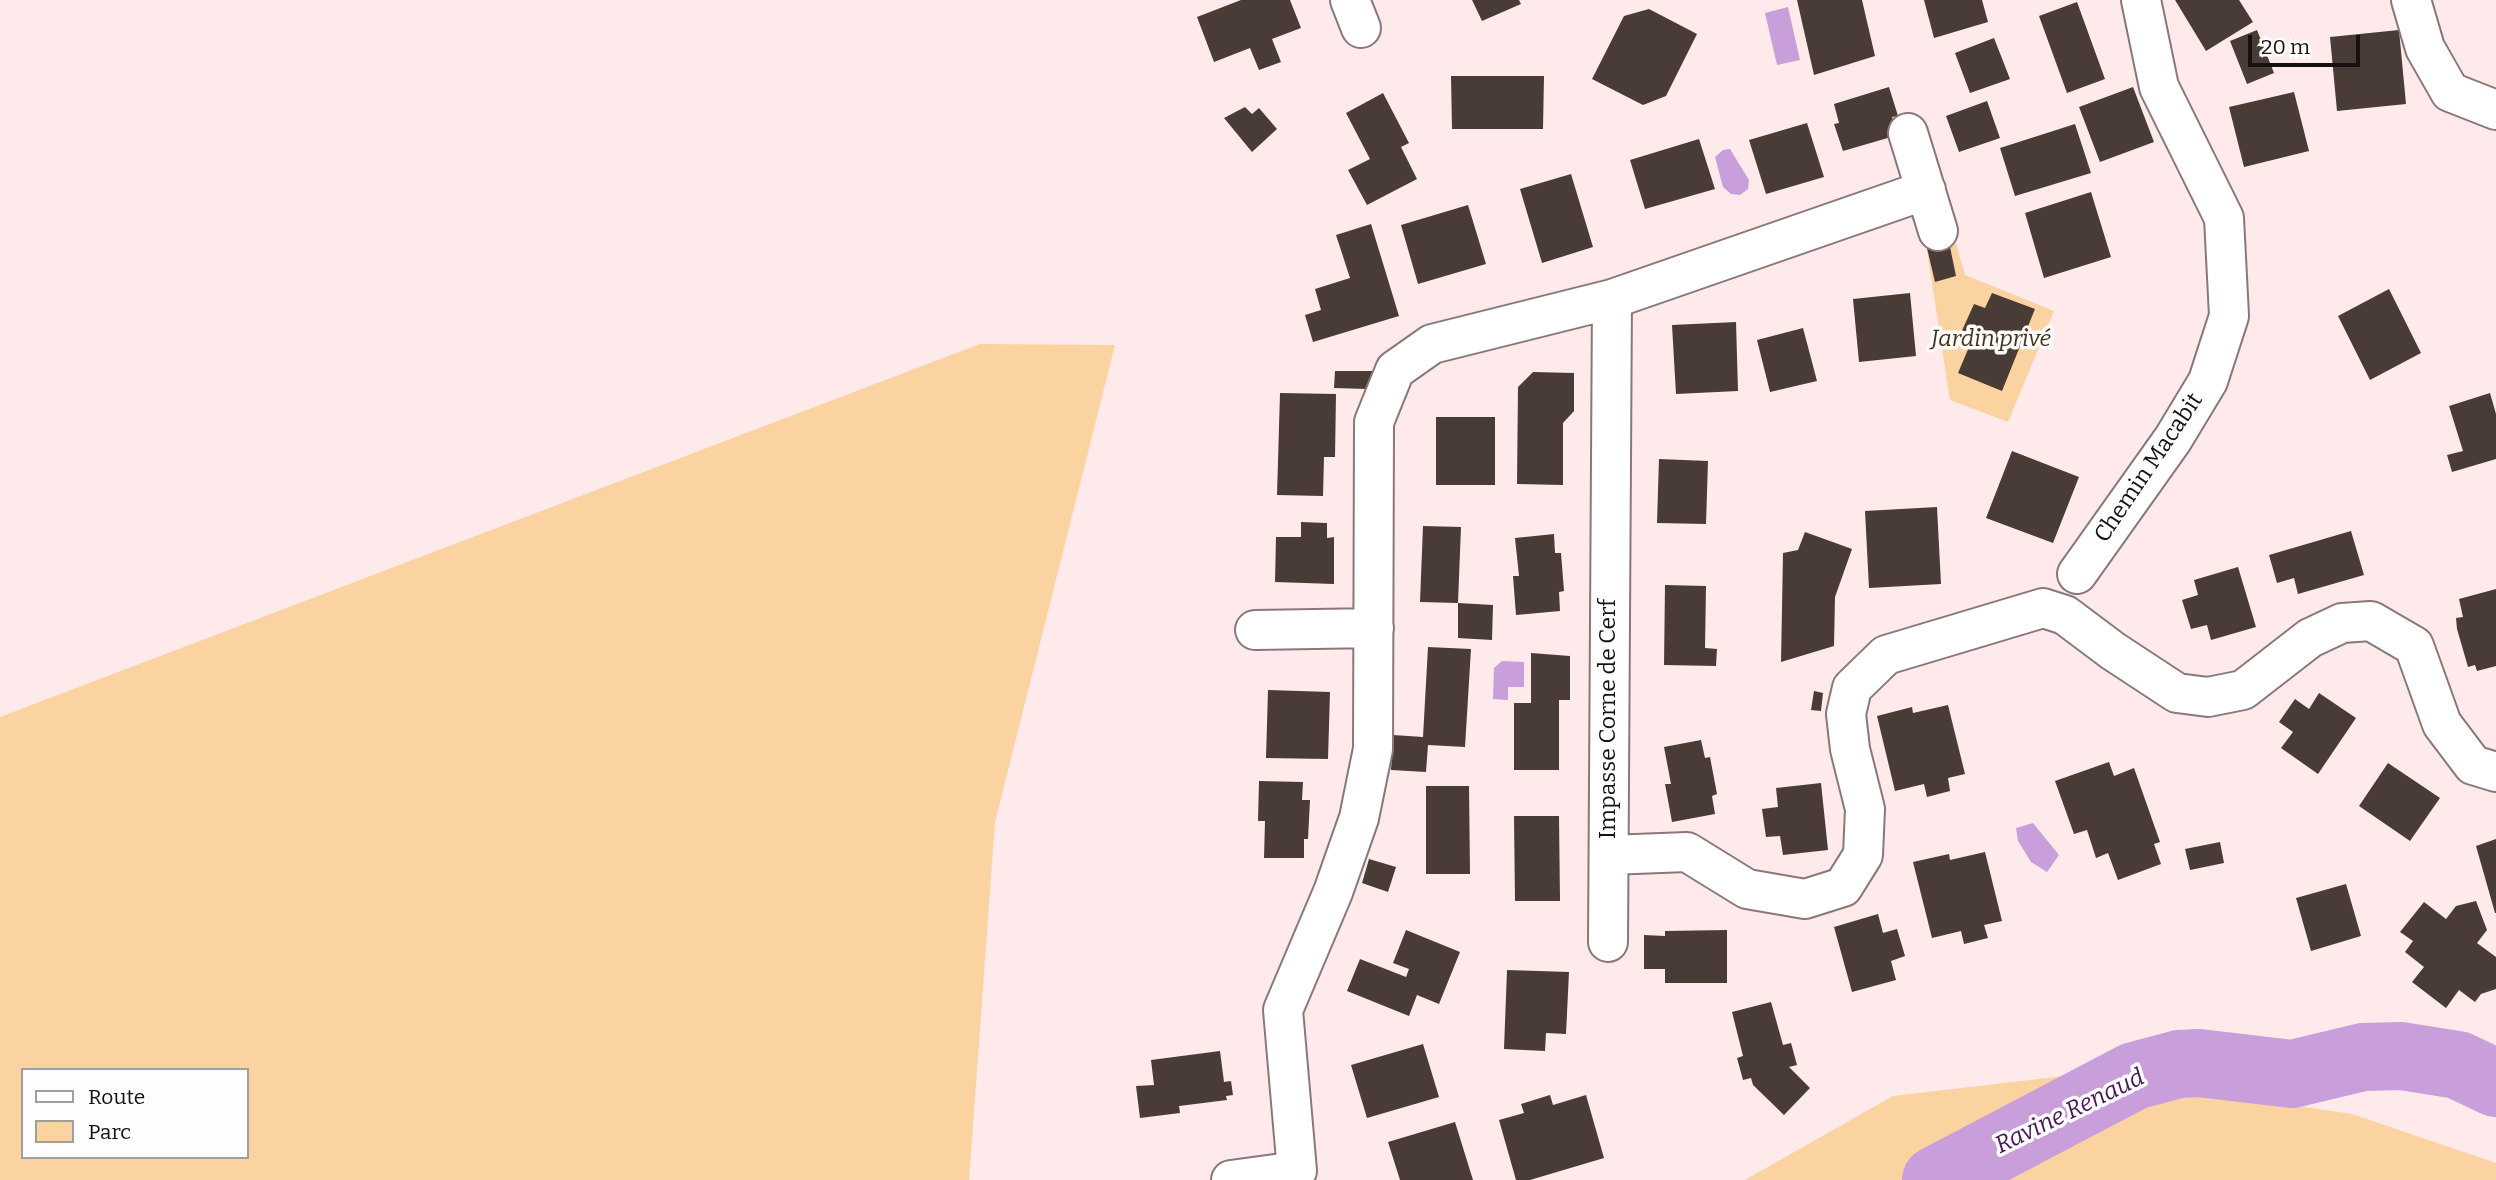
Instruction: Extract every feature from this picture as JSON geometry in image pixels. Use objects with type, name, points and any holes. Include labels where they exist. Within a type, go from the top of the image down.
[{"type":"street","name":"Chemin Macabit","points":[[2077,574],[2180,428],[2208,381],[2229,316],[2224,218],[2159,87],[2141,0]]},
{"type":"street","points":[[2411,0],[2425,48],[2450,92],[2496,110]]},
{"type":"street","points":[[1908,133],[1938,231]]},
{"type":"street","points":[[1231,1180],[1297,1171],[1283,1010],[1333,892],[1359,818],[1373,749],[1374,422],[1395,370],[1432,344],[1612,299],[1926,190]]},
{"type":"street","name":"Impasse Corne de Cerf","points":[[1612,299],[1609,855],[1688,852],[1747,889],[1805,899],[1843,887],[1863,855],[1865,809],[1850,749],[1846,714],[1852,688],[1886,655],[2043,608],[2065,615],[2113,652],[2177,692],[2208,697],[2243,690],[2310,638],[2342,623],[2371,621],[2414,646],[2442,724],[2473,765],[2496,772]]},
{"type":"street","points":[[1255,630],[1374,628]]},
{"type":"street","points":[[1608,942],[1609,855]]},
{"type":"green space","name":"Jardin privé","points":[[1954,236],[1965,275],[2054,311],[2008,422],[1950,400],[1926,244]]},
{"type":"green space","points":[[980,344],[1115,345],[995,822],[969,1180],[0,1180],[0,717]]},
{"type":"green space","points":[[2081,1074],[2352,1114],[2496,1163],[2496,1180],[1745,1180],[1893,1096]]},
{"type":"shaded area","points":[[1788,7],[1800,60],[1777,65],[1765,13]]},
{"type":"shaded area","points":[[1730,149],[1749,180],[1748,189],[1740,195],[1731,194],[1723,187],[1715,157],[1723,150]]},
{"type":"shaded area","points":[[1502,661],[1524,662],[1524,687],[1508,687],[1508,700],[1493,699],[1494,668]]},
{"type":"shaded area","points":[[2033,823],[2059,855],[2047,872],[2031,862],[2018,841],[2016,828]]},
{"type":"building","points":[[1241,0],[1290,0],[1301,28],[1272,39],[1281,62],[1259,70],[1250,48],[1214,62],[1197,17]]},
{"type":"building","points":[[1472,0],[1519,0],[1521,4],[1482,21]]},
{"type":"building","points":[[1797,0],[1862,0],[1875,56],[1814,75]]},
{"type":"building","points":[[1924,0],[1982,0],[1988,22],[1934,38]]},
{"type":"building","points":[[2175,0],[2239,0],[2253,22],[2206,51]]},
{"type":"building","points":[[2077,2],[2105,79],[2067,93],[2039,16]]},
{"type":"building","points":[[1649,9],[1697,34],[1666,96],[1643,105],[1592,79],[1624,16]]},
{"type":"building","points":[[2257,30],[2274,73],[2247,84],[2230,41]]},
{"type":"building","points":[[2399,30],[2406,104],[2337,111],[2330,37]]},
{"type":"building","points":[[1994,38],[2010,79],[1970,93],[1955,53]]},
{"type":"building","points":[[1451,76],[1544,76],[1543,129],[1452,129]]},
{"type":"building","points":[[1889,87],[1898,116],[1892,117],[1898,135],[1843,151],[1834,124],[1839,123],[1834,104]]},
{"type":"building","points":[[2133,87],[2154,142],[2100,162],[2079,107]]},
{"type":"building","points":[[2294,92],[2309,151],[2244,167],[2229,107]]},
{"type":"building","points":[[1383,93],[1409,143],[1401,147],[1417,179],[1367,205],[1348,170],[1370,159],[1346,113]]},
{"type":"building","points":[[1987,101],[2000,138],[1959,152],[1946,116]]},
{"type":"building","points":[[1245,107],[1252,114],[1259,108],[1277,129],[1252,152],[1224,118]]},
{"type":"building","points":[[1807,123],[1824,177],[1766,194],[1749,140]]},
{"type":"building","points":[[2075,124],[2091,173],[2015,196],[2000,148]]},
{"type":"building","points":[[1699,139],[1715,189],[1645,209],[1630,160]]},
{"type":"building","points":[[1571,174],[1593,247],[1542,263],[1520,189]]},
{"type":"building","points":[[2091,192],[2111,257],[2044,278],[2025,213]]},
{"type":"building","points":[[1468,205],[1486,264],[1418,284],[1401,225]]},
{"type":"building","points":[[1371,224],[1399,316],[1313,342],[1305,315],[1321,310],[1315,289],[1350,278],[1336,235]]},
{"type":"building","points":[[1948,237],[1956,276],[1935,282],[1926,244]]},
{"type":"building","points":[[2389,289],[2421,353],[2370,380],[2338,316]]},
{"type":"building","points":[[1910,293],[1916,356],[1859,362],[1853,299]]},
{"type":"building","points":[[1992,293],[2035,309],[2002,391],[1958,373],[1972,340],[1960,335],[1974,304],[1985,308]]},
{"type":"building","points":[[1736,322],[1738,391],[1676,394],[1672,325]]},
{"type":"building","points":[[1803,328],[1817,381],[1770,392],[1757,340]]},
{"type":"building","points":[[1335,371],[1374,371],[1367,389],[1334,388]]},
{"type":"building","points":[[1533,372],[1574,373],[1574,411],[1563,423],[1563,485],[1517,484],[1518,387]]},
{"type":"building","points":[[1280,393],[1336,394],[1335,457],[1324,457],[1323,496],[1277,495]]},
{"type":"building","points":[[2490,393],[2496,414],[2496,459],[2452,472],[2447,455],[2463,451],[2449,406]]},
{"type":"building","points":[[1436,417],[1495,417],[1495,485],[1436,485]]},
{"type":"building","points":[[2012,451],[2079,477],[2053,543],[1986,518]]},
{"type":"building","points":[[1659,459],[1708,461],[1706,524],[1657,523]]},
{"type":"building","points":[[1937,507],[1941,584],[1869,588],[1865,511]]},
{"type":"building","points":[[1301,522],[1327,523],[1327,538],[1334,537],[1334,584],[1275,582],[1276,537],[1301,537]]},
{"type":"building","points":[[1423,526],[1461,527],[1458,603],[1420,602]]},
{"type":"building","points":[[2351,531],[2364,575],[2298,594],[2294,578],[2277,583],[2269,555]]},
{"type":"building","points":[[1805,532],[1852,549],[1835,597],[1834,646],[1781,662],[1783,553],[1798,550]]},
{"type":"building","points":[[1554,534],[1555,553],[1561,553],[1564,591],[1559,592],[1560,611],[1516,615],[1513,576],[1519,576],[1515,538]]},
{"type":"building","points":[[2238,567],[2256,627],[2211,640],[2207,625],[2191,629],[2182,600],[2198,595],[2194,580]]},
{"type":"building","points":[[1665,585],[1706,586],[1705,648],[1717,649],[1716,666],[1664,665]]},
{"type":"building","points":[[2496,589],[2496,666],[2477,671],[2475,665],[2468,667],[2457,629],[2456,618],[2463,617],[2459,599]]},
{"type":"building","points":[[1458,603],[1493,605],[1492,640],[1458,638]]},
{"type":"building","points":[[1428,647],[1471,649],[1465,747],[1428,745],[1426,772],[1391,770],[1393,735],[1423,737]]},
{"type":"building","points":[[1531,653],[1570,656],[1570,700],[1559,700],[1559,770],[1514,770],[1514,703],[1531,703]]},
{"type":"building","points":[[1268,690],[1330,692],[1328,759],[1266,758]]},
{"type":"building","points":[[1814,691],[1823,693],[1821,711],[1811,710]]},
{"type":"building","points":[[2319,693],[2356,718],[2318,774],[2281,748],[2293,732],[2279,722],[2295,699],[2309,709]]},
{"type":"building","points":[[1948,705],[1965,774],[1948,778],[1950,791],[1927,797],[1924,784],[1895,791],[1877,716],[1912,707],[1913,713]]},
{"type":"building","points":[[1701,740],[1705,758],[1710,757],[1717,794],[1712,796],[1715,814],[1672,822],[1665,784],[1671,784],[1664,747]]},
{"type":"building","points":[[2109,762],[2114,776],[2134,768],[2160,842],[2154,844],[2161,864],[2118,880],[2108,853],[2096,858],[2087,830],[2074,834],[2055,781]]},
{"type":"building","points":[[2388,763],[2440,798],[2410,841],[2359,806]]},
{"type":"building","points":[[1259,781],[1303,782],[1302,800],[1310,800],[1304,858],[1264,858],[1265,821],[1258,821]]},
{"type":"building","points":[[1821,783],[1828,850],[1783,855],[1780,836],[1766,837],[1762,809],[1778,807],[1776,788]]},
{"type":"building","points":[[1426,786],[1469,786],[1470,874],[1426,874]]},
{"type":"building","points":[[1514,816],[1559,816],[1560,901],[1515,901]]},
{"type":"building","points":[[2496,839],[2496,913],[2495,913],[2476,846]]},
{"type":"building","points":[[2220,842],[2224,863],[2190,870],[2185,849]]},
{"type":"building","points":[[1985,852],[2002,921],[1984,925],[1988,938],[1964,944],[1961,931],[1932,938],[1913,862],[1949,854],[1950,860]]},
{"type":"building","points":[[1369,859],[1396,867],[1388,892],[1362,883]]},
{"type":"building","points":[[2346,884],[2361,936],[2311,951],[2296,898]]},
{"type":"building","points":[[2476,901],[2487,930],[2477,943],[2496,957],[2496,989],[2481,994],[2475,1002],[2459,990],[2446,1008],[2412,982],[2424,967],[2405,952],[2413,941],[2400,932],[2424,902],[2446,919],[2456,906]]},
{"type":"building","points":[[1878,914],[1883,933],[1897,929],[1905,956],[1891,961],[1896,980],[1852,992],[1834,927]]},
{"type":"building","points":[[1406,930],[1460,952],[1439,1004],[1417,995],[1409,1016],[1347,991],[1360,959],[1406,977],[1409,969],[1393,963]]},
{"type":"building","points":[[1727,930],[1727,983],[1665,983],[1665,969],[1644,969],[1644,935],[1665,936],[1665,931]]},
{"type":"building","points":[[1507,970],[1569,972],[1566,1034],[1546,1033],[1545,1051],[1504,1049]]},
{"type":"building","points":[[1771,1002],[1783,1045],[1791,1043],[1797,1065],[1789,1067],[1810,1088],[1784,1115],[1753,1085],[1751,1078],[1743,1080],[1737,1058],[1743,1056],[1732,1012]]},
{"type":"building","points":[[1423,1044],[1439,1097],[1367,1118],[1351,1065]]},
{"type":"building","points":[[1220,1051],[1224,1082],[1231,1081],[1233,1095],[1226,1096],[1227,1100],[1179,1106],[1180,1113],[1140,1118],[1136,1086],[1154,1085],[1151,1060]]},
{"type":"building","points":[[1550,1095],[1553,1105],[1586,1095],[1604,1158],[1530,1180],[1516,1180],[1499,1120],[1524,1113],[1521,1104]]},
{"type":"building","points":[[1455,1122],[1473,1180],[1400,1180],[1388,1142]]},
{"type":"waterway","name":"Ravine Renaud","points":[[1936,1180],[2134,1076],[2179,1064],[2199,1063],[2292,1074],[2363,1057],[2401,1056],[2458,1065],[2496,1083]]}]
